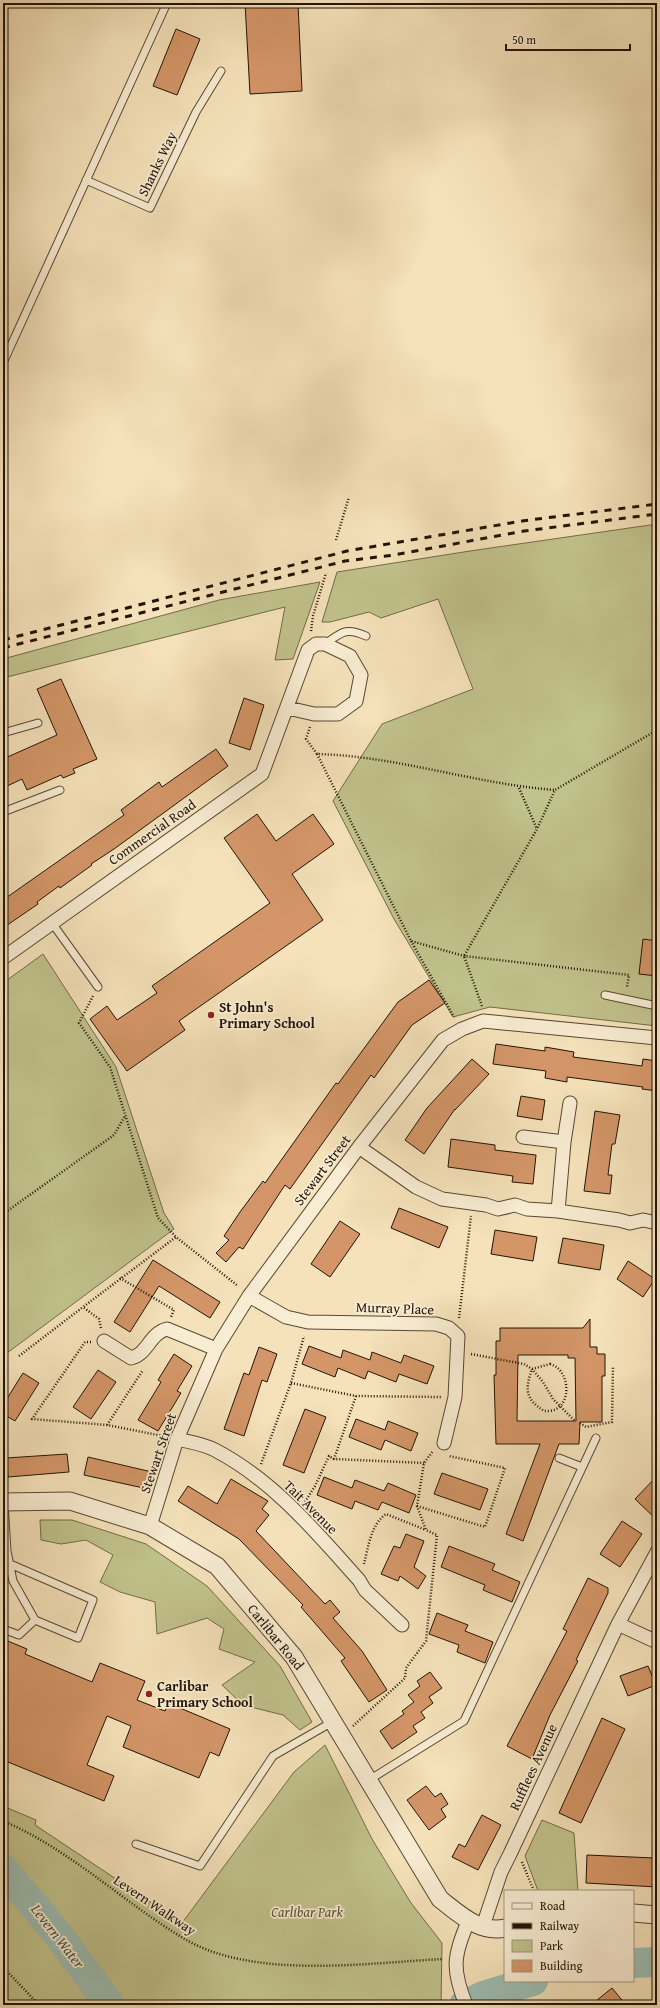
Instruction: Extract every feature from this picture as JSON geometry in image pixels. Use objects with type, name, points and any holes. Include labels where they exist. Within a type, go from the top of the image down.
[{"type":"street","points":[[288,708],[314,714],[338,714],[356,701],[362,675],[350,656],[325,644],[316,644],[308,650]]},
{"type":"street","name":"Commercial Road","points":[[3,958],[262,774],[288,708],[308,650]]},
{"type":"street","name":"Stewart Street","points":[[150,1526],[178,1439],[216,1349],[249,1296],[359,1147],[443,1040],[462,1029],[482,1021],[657,1038]]},
{"type":"street","points":[[558,1211],[564,1142],[570,1103]]},
{"type":"street","points":[[523,1137],[564,1142]]},
{"type":"street","points":[[359,1147],[416,1187],[442,1199],[486,1205],[498,1209],[515,1205],[527,1209],[558,1211],[630,1223],[643,1220],[657,1223]]},
{"type":"street","name":"Murray Place","points":[[249,1296],[286,1317],[308,1322],[436,1324],[449,1328],[458,1336]]},
{"type":"street","points":[[104,1341],[131,1358],[137,1356],[155,1335],[167,1329],[216,1349]]},
{"type":"street","points":[[443,1451],[455,1397],[458,1336]]},
{"type":"street","name":"Tait Avenue","points":[[178,1439],[214,1449],[257,1476],[298,1513],[359,1580],[364,1590],[402,1625]]},
{"type":"street","name":"Carlibar Road","points":[[3,1502],[70,1501],[150,1526],[217,1566],[294,1657],[440,1899],[476,1924]]},
{"type":"street","name":"Rufflees Avenue","points":[[476,1924],[618,1624],[657,1552]]},
{"type":"street","points":[[618,1624],[657,1642]]},
{"type":"street","points":[[634,1913],[657,1915]]},
{"type":"street","points":[[466,2005],[457,1982],[455,1959],[461,1938],[476,1924],[498,1930],[504,1928]]},
{"type":"lane","points":[[3,363],[167,3]]},
{"type":"lane","name":"Shanks Way","points":[[86,180],[150,208],[196,112],[221,71]]},
{"type":"lane","points":[[325,644],[342,632],[354,631],[366,636]]},
{"type":"lane","points":[[3,733],[38,723]]},
{"type":"lane","points":[[3,812],[60,790]]},
{"type":"lane","points":[[52,923],[98,987]]},
{"type":"lane","points":[[606,995],[657,1006]]},
{"type":"lane","points":[[369,1780],[464,1721],[596,1438]]},
{"type":"lane","points":[[559,1458],[582,1467]]},
{"type":"lane","points":[[3,1502],[6,1564],[13,1581],[35,1620],[78,1638],[93,1600],[6,1564]]},
{"type":"lane","points":[[3,1629],[19,1635],[35,1620]]},
{"type":"lane","points":[[136,1844],[200,1866],[273,1756],[334,1721]]},
{"type":"path","points":[[336,540],[349,497]]},
{"type":"path","points":[[308,650],[313,616],[326,573]]},
{"type":"path","points":[[314,714],[306,739],[317,754],[411,941],[462,1029]]},
{"type":"path","points":[[317,754],[347,755],[519,788],[555,790],[657,730]]},
{"type":"path","points":[[519,788],[537,829]]},
{"type":"path","points":[[482,1021],[483,1008],[464,956],[537,829],[555,790]]},
{"type":"path","points":[[411,941],[464,956],[629,975],[625,999]]},
{"type":"path","points":[[98,987],[78,1023],[110,1067],[158,1218],[176,1237],[249,1296]]},
{"type":"path","points":[[3,1214],[114,1135],[125,1115]]},
{"type":"path","points":[[458,1336],[460,1296],[472,1204]]},
{"type":"path","points":[[19,1356],[176,1237]]},
{"type":"path","points":[[120,1278],[174,1310],[167,1329]]},
{"type":"path","points":[[83,1307],[99,1318],[104,1341],[85,1342],[32,1419],[107,1425],[178,1439]]},
{"type":"path","points":[[257,1476],[291,1383],[308,1322]]},
{"type":"path","points":[[107,1425],[143,1369],[144,1348]]},
{"type":"path","points":[[458,1351],[524,1364],[532,1369],[560,1406],[575,1421]]},
{"type":"path","points":[[550,1364],[556,1366],[564,1373],[566,1388],[564,1400],[555,1410],[544,1411],[529,1399],[528,1392],[532,1369],[550,1364]]},
{"type":"path","points":[[580,1423],[586,1427],[612,1422],[613,1366]]},
{"type":"path","points":[[291,1383],[356,1396],[455,1397]]},
{"type":"path","points":[[334,1458],[356,1396]]},
{"type":"path","points":[[417,1506],[485,1527],[506,1468],[443,1451],[431,1452],[424,1463],[417,1506],[426,1530]]},
{"type":"path","points":[[298,1513],[315,1486],[329,1456],[334,1458],[424,1463]]},
{"type":"path","points":[[343,1736],[405,1678],[406,1668],[426,1641],[437,1535],[386,1514],[380,1518],[373,1531],[359,1580]]},
{"type":"path","name":"Levern Walkway","points":[[3,1821],[19,1827],[87,1870],[184,1938],[216,1953],[255,1961],[303,1966],[455,1959]]},
{"type":"path","points":[[510,1854],[523,1862],[534,1890]]},
{"type":"path","points":[[3,1967],[39,2005]]},
{"type":"green space","points":[[657,524],[657,1026],[490,1007],[453,1017],[394,919],[333,801],[382,724],[473,689],[438,599],[381,618],[369,612],[330,622],[322,622],[337,572]]},
{"type":"green space","points":[[320,582],[293,659],[275,660],[285,607],[3,678],[3,659],[219,600]]},
{"type":"green space","points":[[43,954],[116,1067],[164,1213],[174,1229],[3,1356],[3,983]]},
{"type":"green space","points":[[40,1520],[72,1520],[146,1544],[207,1586],[280,1666],[312,1722],[300,1730],[283,1715],[243,1705],[222,1685],[255,1662],[219,1649],[224,1629],[207,1618],[157,1634],[155,1602],[120,1592],[100,1582],[113,1555],[86,1540],[61,1544],[41,1540]]},
{"type":"green space","name":"Carlibar Park","points":[[325,1745],[372,1839],[411,1903],[442,1943],[441,2005],[3,2005],[3,1806],[36,1820],[35,1825],[182,1923],[294,1772]]},
{"type":"green space","points":[[542,1820],[574,1833],[578,1890],[538,1890],[525,1856]]},
{"type":"building","points":[[245,3],[298,3],[302,91],[250,94]]},
{"type":"building","points":[[176,29],[200,39],[177,95],[153,86]]},
{"type":"building","points":[[61,679],[97,759],[73,769],[75,773],[63,778],[61,775],[27,790],[22,779],[3,788],[3,759],[57,735],[37,689]]},
{"type":"building","points":[[244,698],[264,705],[250,750],[229,743]]},
{"type":"building","points":[[216,749],[228,766],[91,864],[92,865],[60,888],[59,886],[37,902],[38,904],[3,928],[3,900],[124,815],[121,810],[159,782],[162,787]]},
{"type":"building","points":[[257,814],[276,841],[313,814],[334,844],[292,874],[323,920],[179,1021],[185,1030],[127,1071],[90,1019],[107,1006],[117,1020],[157,993],[152,986],[270,903],[224,838]]},
{"type":"building","points":[[643,939],[657,941],[657,976],[639,974]]},
{"type":"building","points":[[429,980],[445,1003],[412,1025],[374,1078],[371,1075],[290,1189],[285,1185],[243,1249],[239,1247],[226,1262],[216,1253],[229,1240],[224,1236],[240,1212],[263,1181],[265,1183],[336,1083],[338,1084],[398,1002]]},
{"type":"building","points":[[496,1044],[545,1051],[545,1047],[574,1052],[573,1057],[642,1066],[643,1059],[657,1061],[657,1091],[642,1089],[643,1087],[567,1077],[567,1082],[545,1078],[546,1071],[493,1064]]},
{"type":"building","points":[[472,1059],[489,1074],[455,1109],[424,1154],[405,1140],[427,1108]]},
{"type":"building","points":[[521,1096],[545,1100],[542,1120],[517,1116]]},
{"type":"building","points":[[595,1111],[620,1115],[615,1144],[612,1144],[608,1175],[612,1175],[610,1194],[584,1191]]},
{"type":"building","points":[[451,1139],[495,1145],[495,1150],[536,1155],[533,1184],[512,1182],[513,1176],[448,1167]]},
{"type":"building","points":[[399,1208],[448,1227],[439,1248],[391,1228]]},
{"type":"building","points":[[340,1221],[360,1234],[330,1277],[311,1264]]},
{"type":"building","points":[[495,1230],[537,1237],[533,1261],[491,1254]]},
{"type":"building","points":[[563,1238],[604,1245],[600,1270],[558,1263]]},
{"type":"building","points":[[153,1260],[220,1302],[210,1318],[159,1286],[130,1332],[114,1322]]},
{"type":"building","points":[[628,1261],[655,1279],[643,1297],[617,1279]]},
{"type":"building","points":[[590,1319],[590,1347],[597,1347],[597,1354],[605,1354],[605,1376],[602,1376],[602,1422],[580,1422],[579,1444],[559,1444],[523,1541],[506,1534],[540,1444],[496,1444],[494,1375],[496,1375],[496,1341],[500,1341],[500,1328],[583,1328]],"holes":[[[518,1355],[568,1355],[568,1358],[575,1358],[576,1421],[517,1421]]]},
{"type":"building","points":[[309,1346],[341,1358],[343,1350],[370,1360],[372,1352],[401,1363],[404,1355],[434,1366],[427,1384],[399,1374],[396,1382],[368,1371],[365,1379],[338,1368],[335,1377],[302,1364]]},
{"type":"building","points":[[259,1347],[277,1354],[267,1382],[262,1380],[244,1436],[224,1429],[244,1373],[249,1375]]},
{"type":"building","points":[[174,1354],[192,1366],[177,1391],[181,1393],[158,1431],[138,1420],[161,1382],[158,1380]]},
{"type":"building","points":[[98,1370],[116,1382],[91,1419],[73,1407]]},
{"type":"building","points":[[23,1373],[39,1383],[15,1421],[3,1414],[3,1405]]},
{"type":"building","points":[[305,1409],[326,1417],[304,1473],[283,1465]]},
{"type":"building","points":[[356,1419],[385,1430],[388,1421],[418,1433],[411,1451],[385,1440],[381,1450],[349,1437]]},
{"type":"building","points":[[67,1454],[69,1472],[8,1477],[6,1458]]},
{"type":"building","points":[[88,1457],[152,1472],[148,1489],[84,1475]]},
{"type":"building","points":[[442,1473],[488,1489],[480,1510],[434,1494]]},
{"type":"building","points":[[657,1476],[657,1520],[635,1499]]},
{"type":"building","points":[[324,1477],[352,1488],[355,1480],[384,1491],[388,1483],[416,1495],[409,1513],[382,1502],[378,1510],[355,1501],[352,1509],[317,1495]]},
{"type":"building","points":[[231,1479],[268,1501],[262,1509],[269,1515],[256,1531],[325,1604],[330,1600],[340,1612],[333,1618],[362,1651],[387,1690],[369,1702],[341,1661],[345,1658],[301,1607],[303,1605],[239,1539],[178,1501],[188,1486],[217,1504]]},
{"type":"building","points":[[622,1521],[642,1534],[620,1567],[600,1554]]},
{"type":"building","points":[[406,1534],[424,1541],[414,1567],[426,1576],[418,1589],[400,1576],[398,1581],[381,1574],[394,1546],[400,1548]]},
{"type":"building","points":[[449,1546],[495,1564],[492,1570],[520,1582],[512,1602],[483,1590],[485,1585],[441,1567]]},
{"type":"building","points":[[588,1578],[608,1588],[608,1593],[576,1660],[578,1661],[550,1715],[532,1759],[507,1746],[567,1631],[563,1629]]},
{"type":"building","points":[[437,1613],[468,1625],[465,1631],[493,1642],[485,1663],[457,1652],[459,1645],[429,1634]]},
{"type":"building","points":[[3,1639],[27,1649],[25,1654],[92,1682],[100,1663],[145,1681],[137,1700],[165,1711],[168,1703],[230,1729],[219,1756],[210,1752],[199,1778],[123,1747],[131,1726],[107,1716],[87,1765],[114,1776],[104,1801],[3,1760]]},
{"type":"building","points":[[648,1666],[656,1685],[628,1696],[620,1676]]},
{"type":"building","points":[[430,1672],[442,1688],[429,1697],[433,1703],[421,1712],[425,1718],[413,1726],[417,1732],[392,1749],[380,1731],[404,1714],[402,1711],[414,1702],[408,1695],[420,1686],[417,1681]]},
{"type":"building","points":[[602,1718],[625,1729],[581,1823],[559,1813]]},
{"type":"building","points":[[426,1786],[435,1797],[441,1793],[448,1804],[441,1809],[446,1817],[429,1830],[407,1800]]},
{"type":"building","points":[[482,1815],[501,1825],[478,1870],[452,1857],[459,1844],[465,1847]]},
{"type":"building","points":[[587,1855],[654,1858],[654,1862],[657,1863],[657,1887],[586,1883]]},
{"type":"building","points":[[612,1988],[626,2005],[591,2005]]},
{"type":"waterway","name":"Levern Water","points":[[3,1869],[57,1933],[110,2005]]},
{"type":"waterway","name":"Levern Water","points":[[634,1963],[657,1962]]},
{"type":"waterway","name":"Levern Water","points":[[464,2005],[483,1996],[530,1982]]},
{"type":"railway","points":[[3,640],[347,551],[522,521],[657,504]]},
{"type":"railway","points":[[3,648],[345,561],[394,555],[524,531],[657,514]]},
{"type":"place","name":"St John's Primary School","points":[[211,1015]]},
{"type":"place","name":"Carlibar Primary School","points":[[149,1694]]}]
